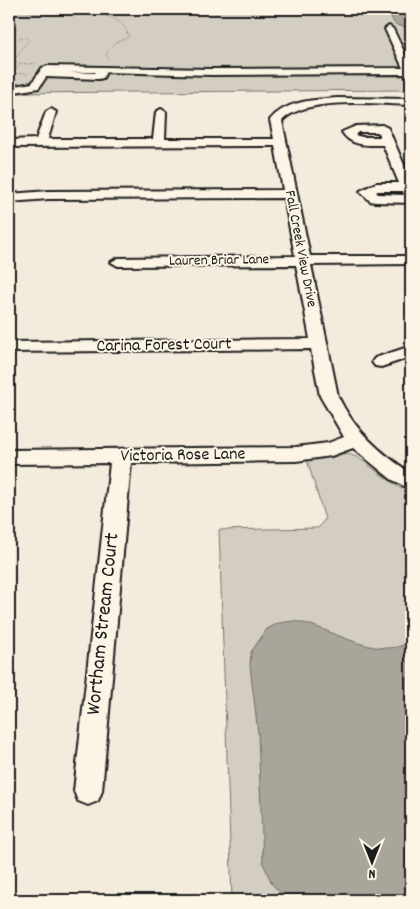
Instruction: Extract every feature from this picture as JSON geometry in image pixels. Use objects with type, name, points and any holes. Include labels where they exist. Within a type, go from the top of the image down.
[{"type":"street","points":[[9,90],[35,86],[43,74],[98,76],[106,66],[203,72],[408,73],[408,69],[389,29]]},
{"type":"street","points":[[400,52],[411,52]]},
{"type":"street","name":"Fall Creek View Drive","points":[[411,102],[334,102],[298,106],[285,111],[278,117],[280,142],[289,194],[329,396],[340,421],[354,440],[411,483]]},
{"type":"street","points":[[41,142],[51,112]]},
{"type":"street","points":[[160,142],[161,112]]},
{"type":"street","points":[[388,141],[410,193]]},
{"type":"street","points":[[9,143],[280,142]]},
{"type":"street","points":[[9,198],[49,195],[289,194]]},
{"type":"street","name":"Lauren Briar Lane","points":[[118,262],[411,260]]},
{"type":"street","name":"Carina Forest Court","points":[[9,347],[319,344]]},
{"type":"street","points":[[381,362],[411,351]]},
{"type":"street","name":"Victoria Rose Lane","points":[[9,457],[121,457],[317,452],[354,440]]},
{"type":"street","name":"Wortham Stream Court","points":[[88,791],[121,457]]},
{"type":"path","points":[[9,15],[47,10],[96,14],[119,21],[124,26],[129,37],[111,47],[106,56],[106,66]]},
{"type":"path","points":[[12,63],[30,38],[19,38]]},
{"type":"path","points":[[13,73],[20,64]]},
{"type":"path","points":[[9,73],[43,74]]},
{"type":"shaded area","points":[[9,9],[411,9],[411,90],[9,93]]},
{"type":"shaded area","points":[[386,9],[411,9],[411,27],[396,25]]},
{"type":"shaded area","points":[[346,453],[359,458],[411,496],[411,900],[232,900],[219,530],[318,528],[325,519],[307,460]]},
{"type":"shaded area","points":[[294,621],[323,629],[352,641],[382,648],[397,647],[411,642],[411,900],[287,900],[272,884],[263,863],[258,733],[250,666],[251,652],[267,629],[279,623]]}]
